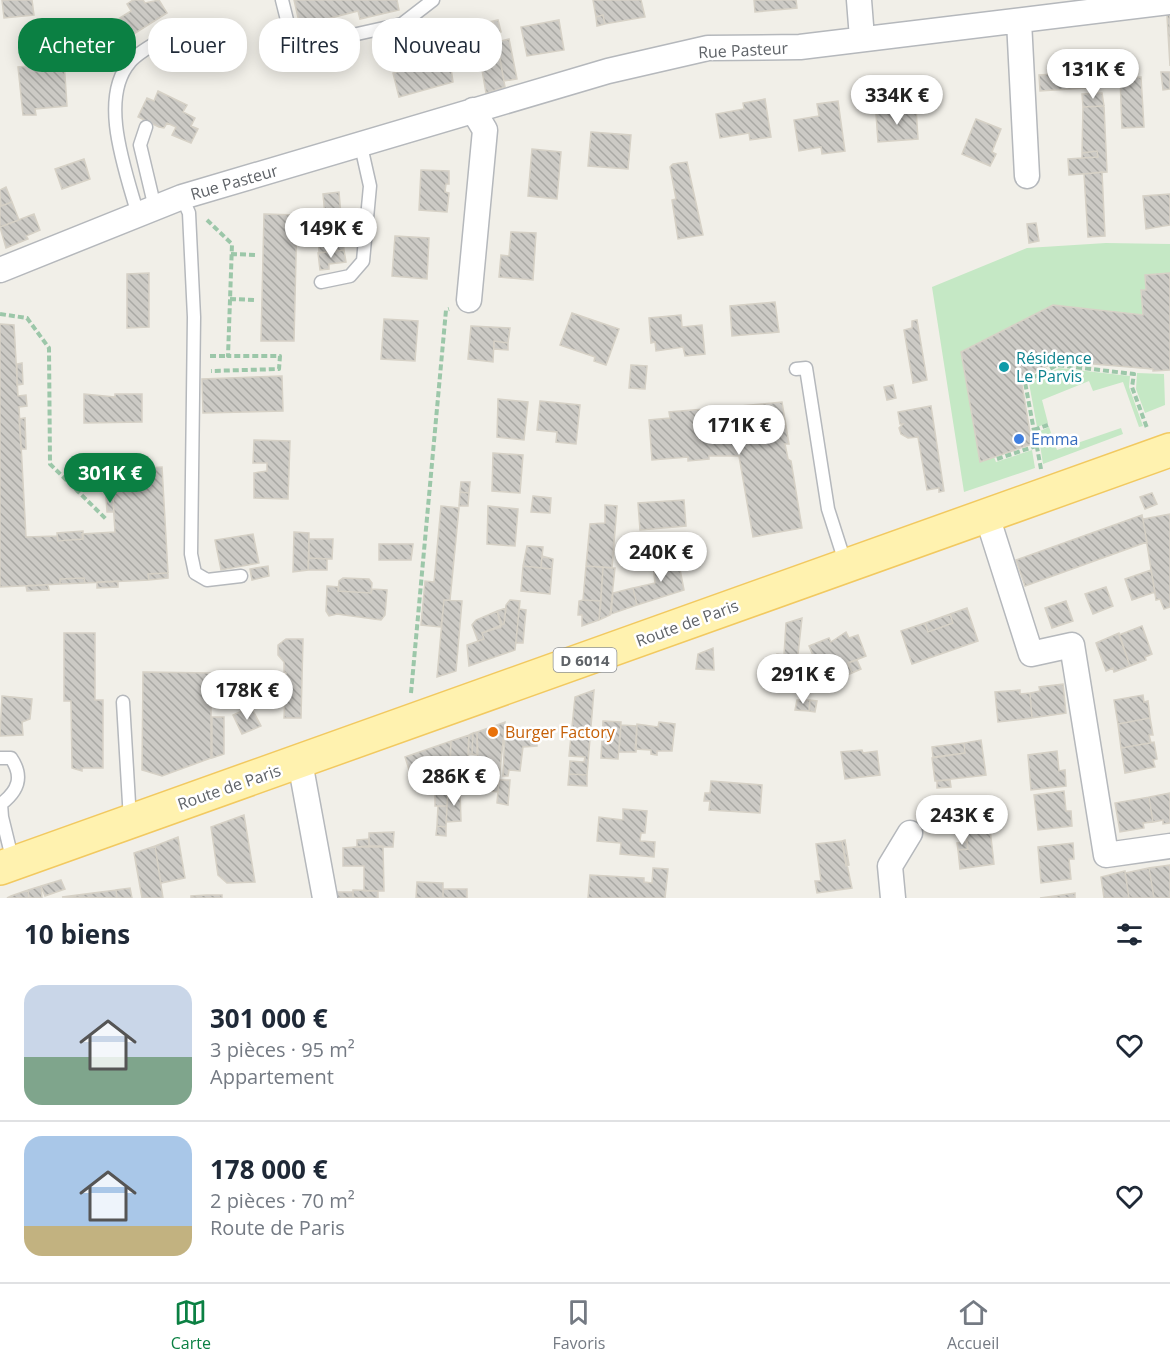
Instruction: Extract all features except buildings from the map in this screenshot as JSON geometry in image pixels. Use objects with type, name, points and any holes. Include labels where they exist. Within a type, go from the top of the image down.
[{"type":"main road","name":"Route de Paris","points":[[7,866],[987,516],[1159,441]]},
{"type":"street","points":[[860,0],[862,38]]},
{"type":"street","name":"Rue Pasteur","points":[[0,270],[146,211],[185,205],[473,110],[608,71],[708,48],[800,47],[1170,2]]},
{"type":"street","points":[[1018,21],[1028,176]]},
{"type":"street","points":[[469,300],[485,130],[473,110]]},
{"type":"street","points":[[987,516],[1031,654],[1072,645],[1106,855],[1170,846]]},
{"type":"street","points":[[300,762],[325,898]]},
{"type":"street","points":[[893,898],[890,866],[910,833]]},
{"type":"lane","points":[[282,0],[294,48],[402,24],[433,0]]},
{"type":"lane","points":[[146,211],[114,112],[115,94],[130,62],[148,50]]},
{"type":"lane","points":[[146,127],[140,145],[146,211]]},
{"type":"lane","points":[[321,282],[350,276],[363,261],[370,186],[360,146]]},
{"type":"lane","points":[[185,205],[194,316],[191,555],[195,573],[207,580],[241,576]]},
{"type":"lane","points":[[796,369],[807,368],[828,509],[847,566]]},
{"type":"lane","points":[[123,702],[130,821]]},
{"type":"lane","points":[[0,758],[11,758],[18,768],[20,780],[12,796],[1,804],[7,866]]},
{"type":"path","points":[[185,205],[200,213],[232,244],[228,356]]},
{"type":"path","points":[[231,254],[256,255]]},
{"type":"path","points":[[230,299],[255,300]]},
{"type":"path","points":[[411,693],[446,310],[469,300]]},
{"type":"path","points":[[0,314],[27,318],[49,348],[50,464],[106,519]]},
{"type":"path","points":[[203,371],[279,369],[280,357],[204,356]]},
{"type":"path","points":[[1041,471],[1025,382],[1057,364],[1134,374],[1132,387],[1159,441]]},
{"type":"path","points":[[1034,430],[1048,425]]},
{"type":"path","points":[[997,459],[1036,446]]},
{"type":"green space","points":[[1106,243],[1170,244],[1170,273],[1145,275],[1146,290],[1141,290],[1143,315],[1053,305],[962,352],[980,462],[994,457],[996,462],[1032,450],[1035,468],[964,492],[932,287],[1027,248]]},
{"type":"green space","points":[[1059,368],[1130,376],[1129,387],[1143,426],[1139,427],[1123,382],[1093,391],[1089,381],[1042,400],[1048,423],[1037,427],[1029,383]]},
{"type":"green space","points":[[1137,373],[1164,374],[1165,405],[1145,413],[1136,389]]},
{"type":"green space","points":[[1049,427],[1057,450],[1121,428],[1123,434],[1043,464],[1038,432]]},
{"type":"place","name":"Résidence Le Parvis","points":[[1004,367]]},
{"type":"place","name":"Emma","points":[[1019,439]]},
{"type":"place","name":"Burger Factory","points":[[493,732]]}]
